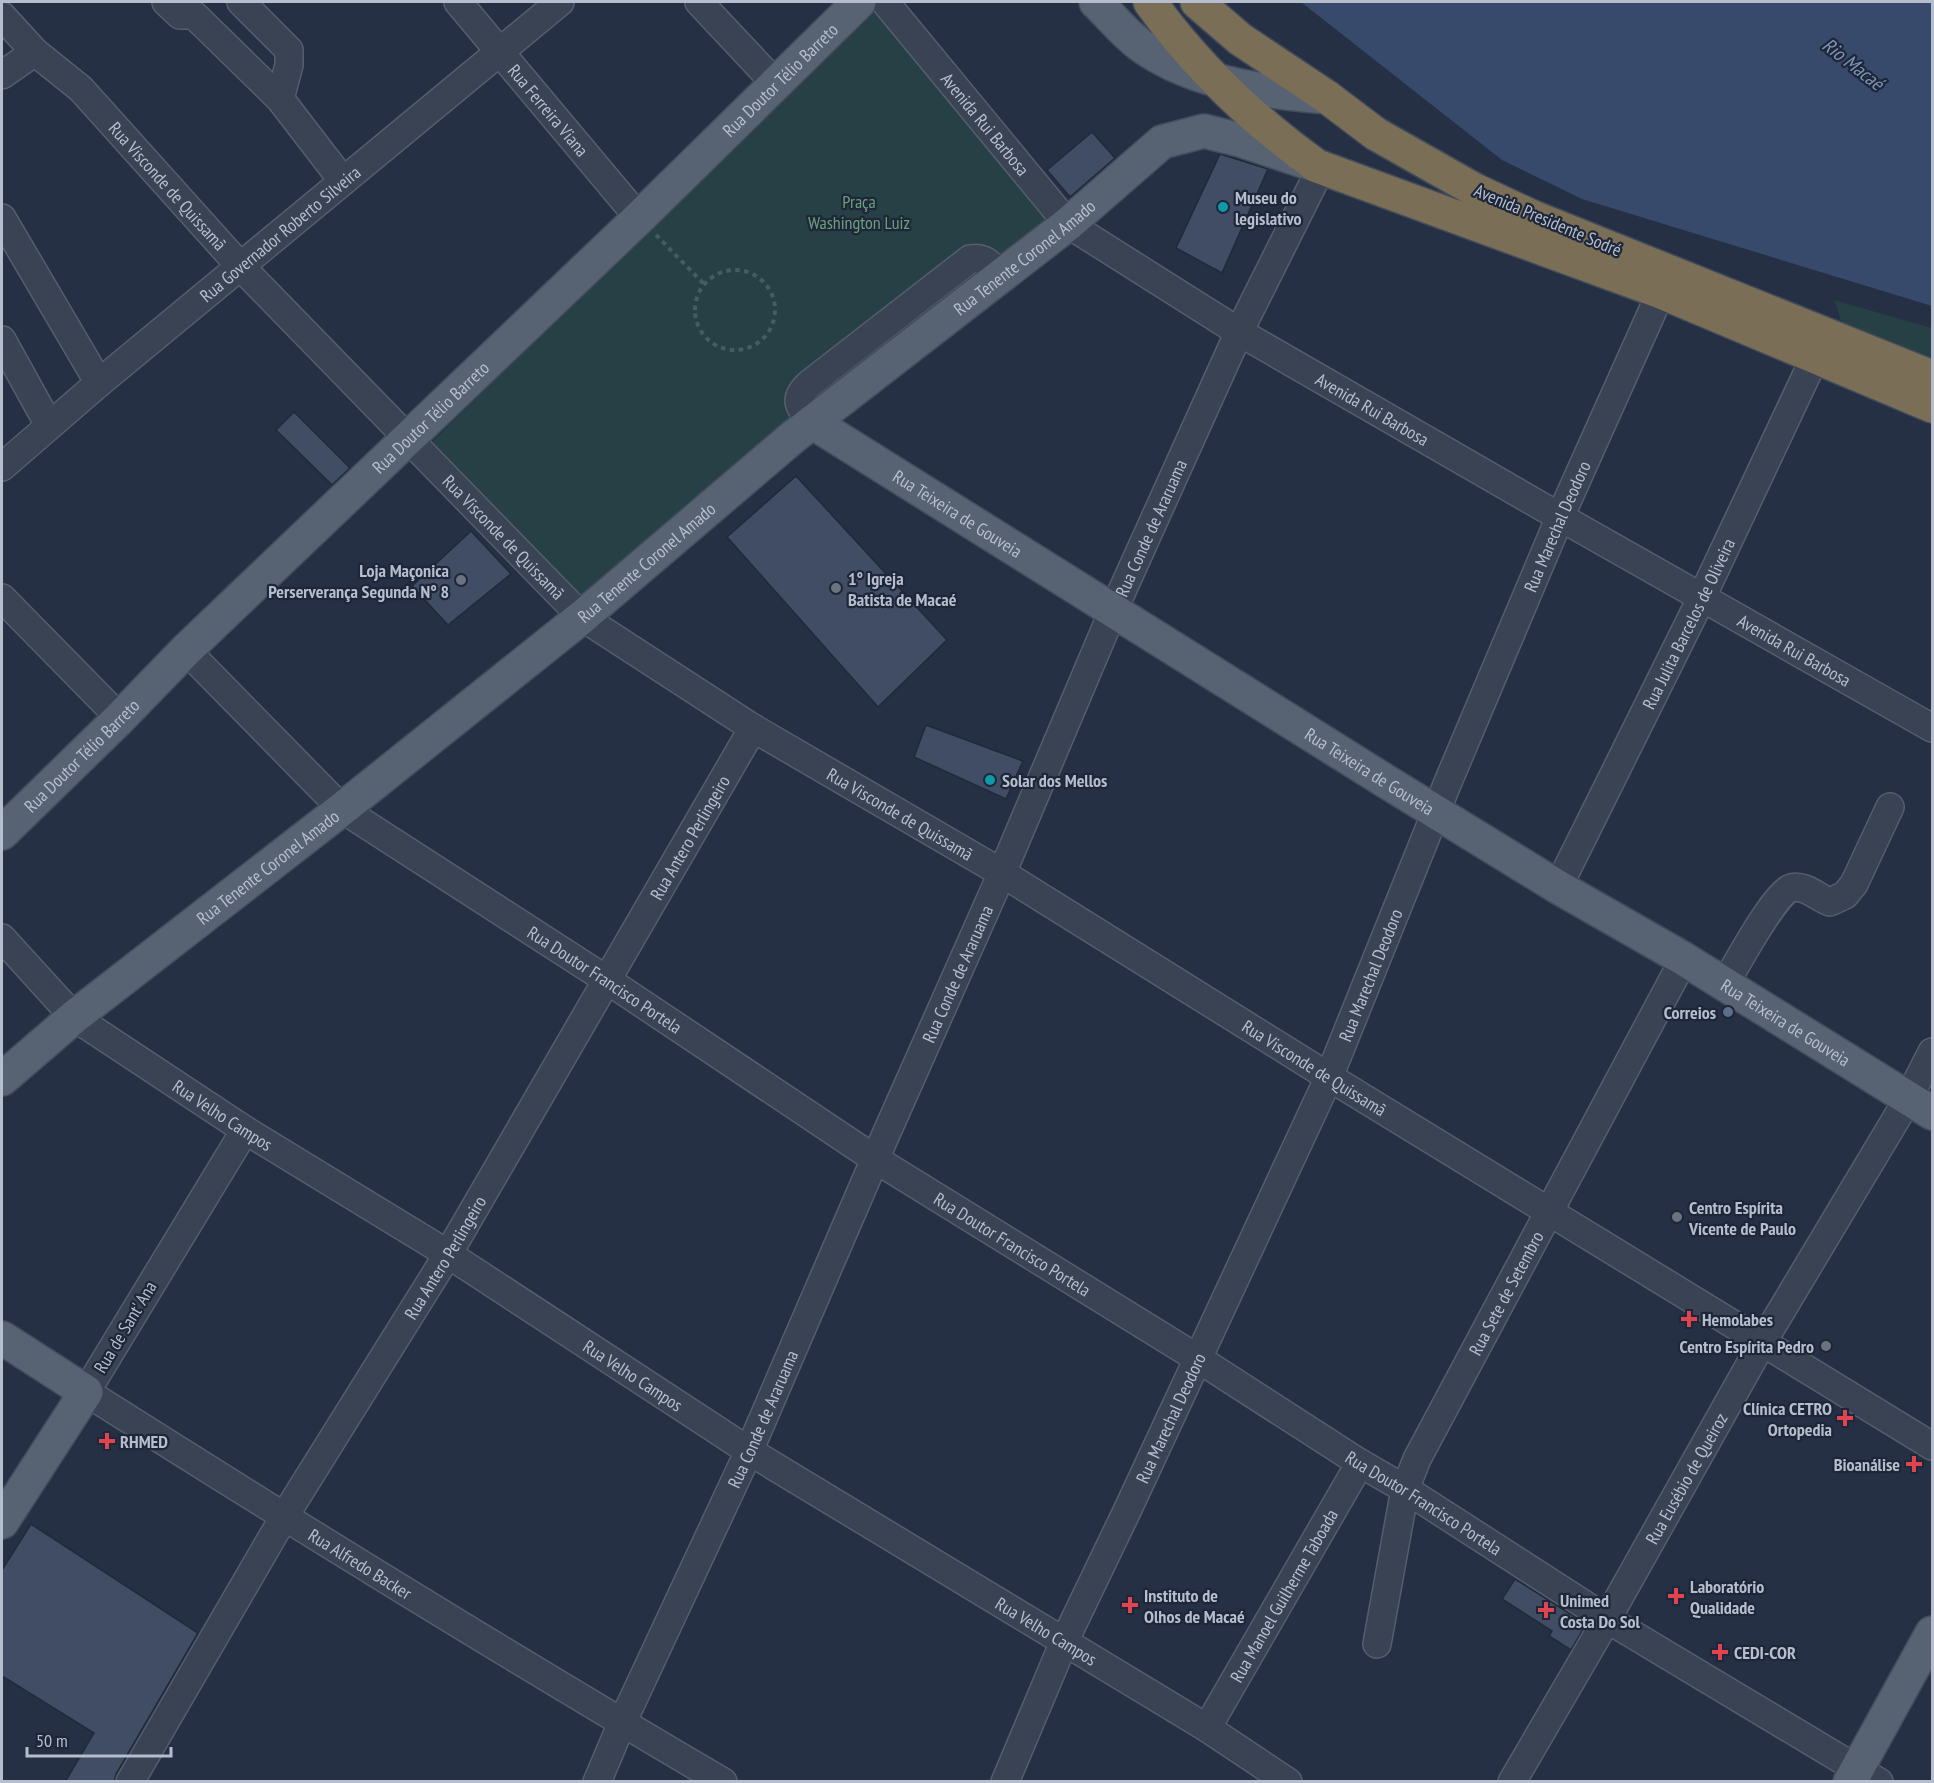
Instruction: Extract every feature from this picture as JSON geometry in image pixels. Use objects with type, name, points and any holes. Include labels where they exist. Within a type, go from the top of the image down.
[{"type":"highway","name":"Avenida Presidente Sodré","points":[[1150,2],[1214,79],[1274,133],[1319,167],[1661,292],[1932,406]]},
{"type":"highway","name":"Avenida Presidente Sodré","points":[[1197,2],[1240,39],[1376,134],[1475,190],[1533,217],[1932,377]]},
{"type":"highway","points":[[1354,180],[1365,173],[1372,164],[1376,154],[1376,134]]},
{"type":"main road","name":"Rua Doutor Télio Barreto","points":[[2,833],[186,650],[639,218],[859,2]]},
{"type":"main road","points":[[1096,2],[1147,50],[1184,70],[1278,93],[1326,97]]},
{"type":"main road","name":"Rua Tenente Coronel Amado","points":[[2,1079],[74,1017],[342,809],[582,617],[812,422],[1068,224],[1162,142],[1204,131],[1240,140],[1319,167]]},
{"type":"main road","name":"Rua Teixeira de Gouveia","points":[[812,422],[1558,887],[1684,959],[1920,1106]]},
{"type":"main road","name":"Rua Alfredo Backer","points":[[2,1338],[86,1392]]},
{"type":"main road","name":"Rua de Sant' Ana","points":[[2,1522],[86,1392]]},
{"type":"main road","points":[[1862,1777],[1932,1633]]},
{"type":"street","points":[[166,2],[180,15],[197,8],[280,99],[343,181]]},
{"type":"street","points":[[241,2],[289,50],[290,65],[280,99]]},
{"type":"street","name":"Rua Ferreira Viana","points":[[458,2],[639,218]]},
{"type":"street","name":"Rua Governador Roberto Silveira","points":[[2,467],[99,383],[560,2]]},
{"type":"street","points":[[699,2],[775,82]]},
{"type":"street","name":"Avenida Rui Barbosa","points":[[885,2],[1068,224],[1239,332],[1932,728]]},
{"type":"street","name":"Rua Visconde de Quissamã","points":[[2,16],[35,52],[81,89],[241,267],[582,617],[753,728],[1002,873],[1329,1077],[1932,1446]]},
{"type":"street","points":[[2,75],[35,52]]},
{"type":"street","name":"Rua Conde de Araruama","points":[[597,1782],[622,1723],[749,1451],[874,1159],[1002,873],[1113,611],[1239,332],[1319,167]]},
{"type":"street","points":[[2,218],[99,383]]},
{"type":"street","name":"Rua Marechal Deodoro","points":[[1005,1782],[1064,1642],[1329,1077],[1435,811],[1560,517],[1661,292]]},
{"type":"street","points":[[2,340],[50,425]]},
{"type":"street","name":"Rua Julita Barcelos de Oliveira","points":[[1558,887],[1702,597],[1815,357]]},
{"type":"street","points":[[2,598],[120,718]]},
{"type":"street","name":"Rua Doutor Francisco Portela","points":[[186,650],[342,809],[607,980],[874,1159],[1197,1358],[1607,1619],[1862,1777]]},
{"type":"street","name":"Rua Antero Perlingeiro","points":[[130,1782],[284,1517],[448,1254],[753,728]]},
{"type":"street","points":[[1725,984],[1785,891],[1792,888],[1803,888],[1830,902],[1845,895],[1854,884],[1890,807]]},
{"type":"street","name":"Rua Velho Campos","points":[[2,938],[74,1017],[245,1130],[448,1254],[749,1451],[1207,1728],[1288,1782]]},
{"type":"street","name":"Rua Sete de Setembro","points":[[1377,1644],[1405,1489],[1417,1459],[1684,959]]},
{"type":"street","name":"Rua Eusébio de Queiroz","points":[[1512,1782],[1607,1619],[1762,1342],[1920,1106],[1932,1052]]},
{"type":"street","name":"Rua de Sant' Ana","points":[[86,1392],[245,1130]]},
{"type":"street","name":"Rua Alfredo Backer","points":[[86,1392],[284,1517],[723,1782]]},
{"type":"street","name":"Rua Manoel Guilherme Taboada","points":[[1207,1728],[1360,1463]]},
{"type":"path","points":[[639,218],[704,284]]},
{"type":"path","points":[[734,270],[745,271],[765,283],[771,293],[775,313],[768,332],[762,340],[744,350],[725,350],[708,341],[694,317],[697,294],[704,284],[722,272],[734,270]]},
{"type":"green space","name":"Praça Washington Luiz","points":[[874,8],[1063,223],[585,600],[432,442]]},
{"type":"green space","points":[[1834,300],[1932,328],[1932,362],[1843,326]]},
{"type":"water","name":"Rio Macaé","points":[[1301,2],[1932,2],[1932,306],[1582,199],[1502,160]]},
{"type":"building","points":[[1092,132],[1115,158],[1070,197],[1047,170]]},
{"type":"building","name":"Museu do legislativo","points":[[1220,154],[1268,169],[1222,273],[1176,248]]},
{"type":"building","points":[[294,412],[350,468],[332,485],[276,430]]},
{"type":"building","name":"1° Igreja Batista de Macaé","points":[[796,476],[947,640],[878,707],[727,537]]},
{"type":"building","name":"Loja Maçonica Perserverança Segunda N° 8","points":[[471,531],[511,574],[448,625],[412,586]]},
{"type":"building","name":"Solar dos Mellos","points":[[926,725],[1023,761],[1006,799],[914,757]]},
{"type":"building","points":[[31,1524],[198,1633],[116,1774],[114,1782],[65,1782],[94,1733],[2,1676],[2,1570]]},
{"type":"building","name":"Unimed Costa Do Sol","points":[[1515,1579],[1586,1624],[1571,1650],[1549,1636],[1552,1631],[1502,1599]]},
{"type":"place","name":"Museu do legislativo","points":[[1223,207]]},
{"type":"place","name":"Loja Maçonica Perserverança Segunda N° 8","points":[[461,580]]},
{"type":"place","name":"1° Igreja Batista de Macaé","points":[[836,588]]},
{"type":"place","name":"Solar dos Mellos","points":[[990,780]]},
{"type":"place","name":"Correios","points":[[1728,1012]]},
{"type":"place","name":"Centro Espírita Vicente de Paulo","points":[[1677,1217]]},
{"type":"place","name":"Hemolabes","points":[[1689,1319]]},
{"type":"place","name":"Centro Espírita Pedro","points":[[1826,1346]]},
{"type":"place","name":"Clínica CETRO Ortopedia","points":[[1845,1418]]},
{"type":"place","name":"RHMED","points":[[107,1441]]},
{"type":"place","name":"Bioanálise","points":[[1914,1464]]},
{"type":"place","name":"Laboratório Qualidade","points":[[1676,1596]]},
{"type":"place","name":"Instituto de Olhos de Macaé","points":[[1130,1605]]},
{"type":"place","name":"Unimed Costa Do Sol","points":[[1546,1610]]},
{"type":"place","name":"CEDI-COR","points":[[1720,1652]]}]
